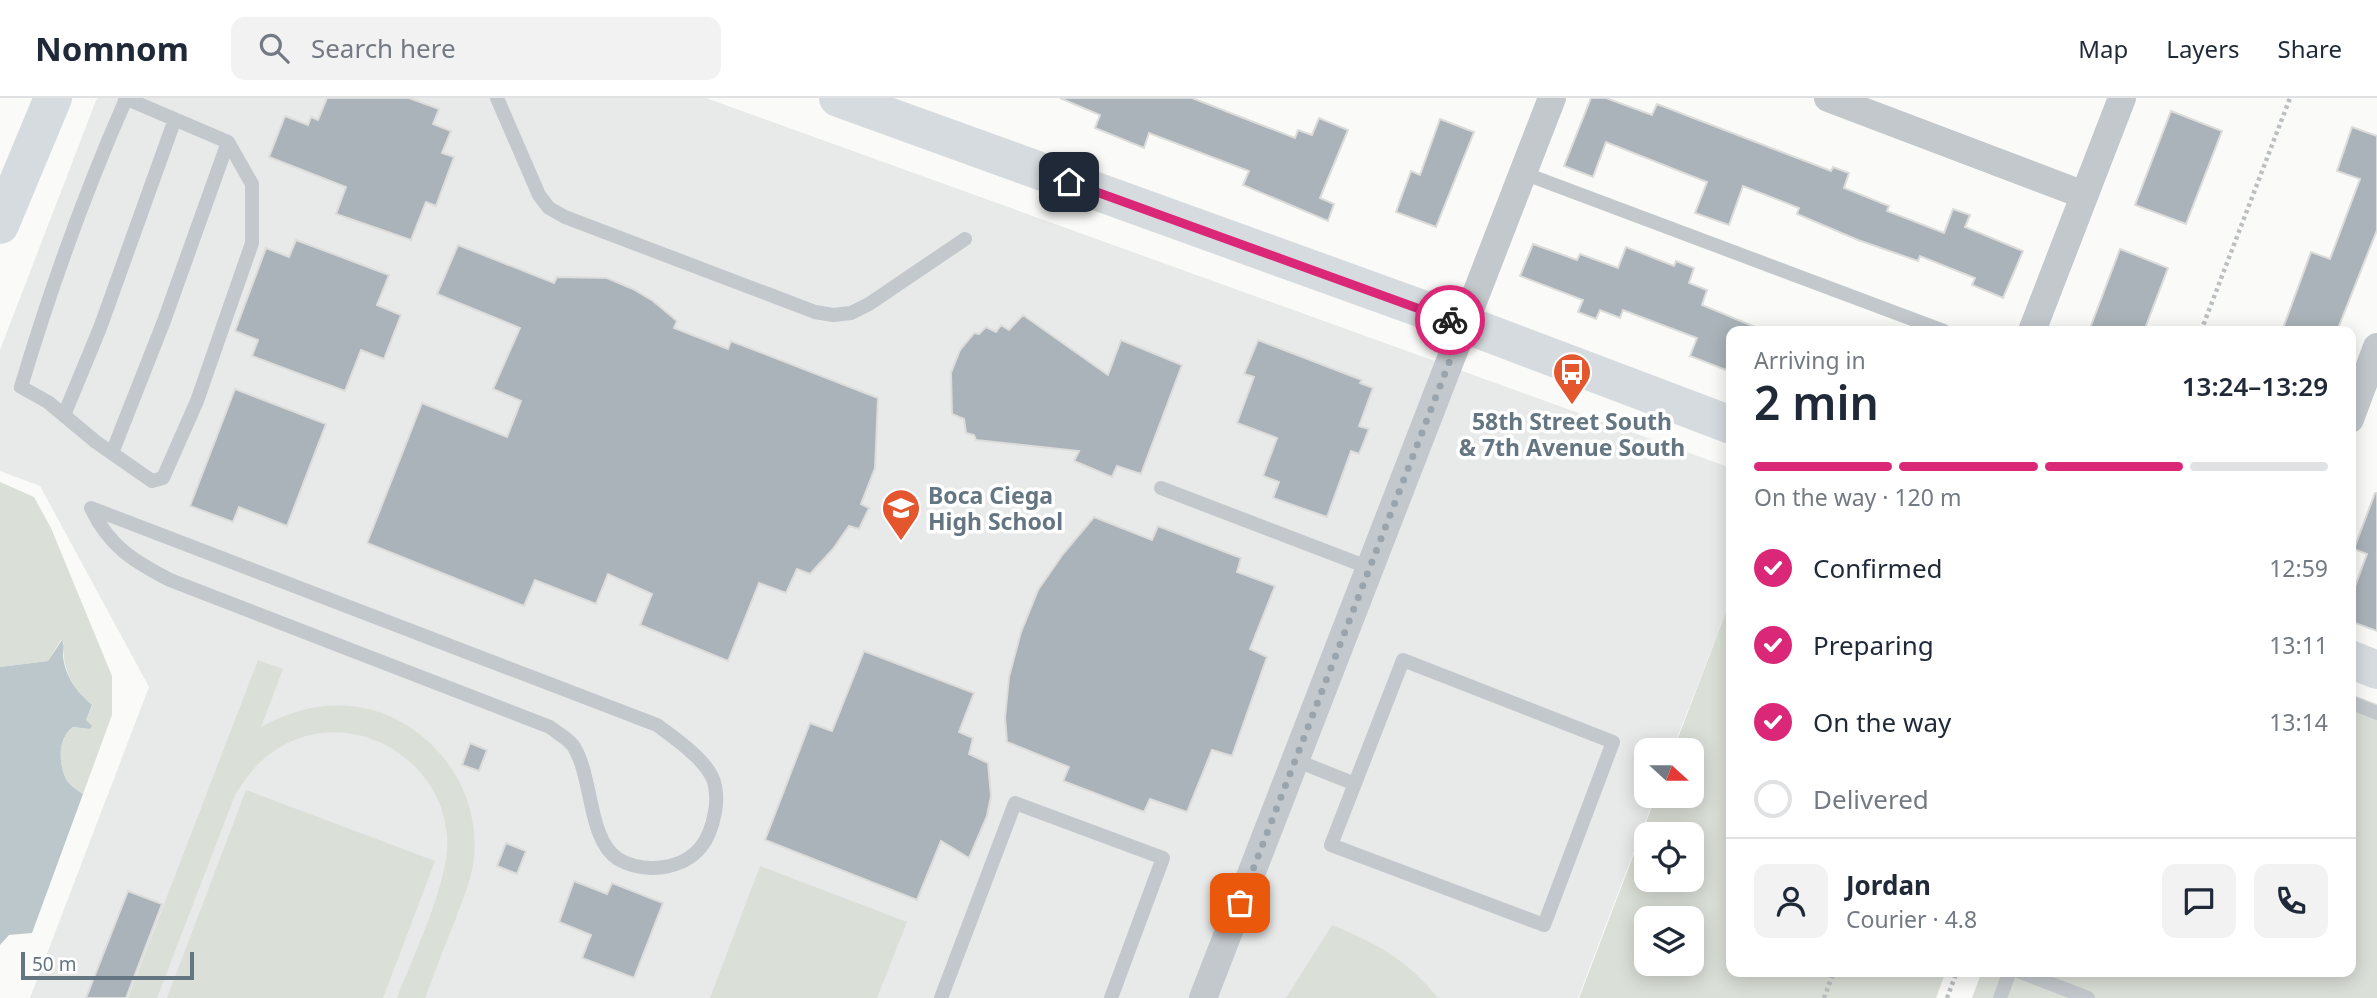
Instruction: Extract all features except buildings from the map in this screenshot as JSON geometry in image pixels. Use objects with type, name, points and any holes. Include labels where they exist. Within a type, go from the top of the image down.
[{"type":"street","points":[[0,225],[53,98]]},
{"type":"street","points":[[838,98],[1464,324],[1726,423]]},
{"type":"street","points":[[1203,998],[1552,98]]},
{"type":"street","points":[[1828,98],[2084,195]]},
{"type":"street","points":[[2034,326],[2122,98]]},
{"type":"street","points":[[2356,403],[2377,347]]},
{"type":"street","points":[[2356,661],[2377,670]]},
{"type":"lane","points":[[126,98],[175,119],[228,142],[252,184],[252,243],[197,401],[163,478],[152,481],[48,402],[21,387],[35,340],[106,145],[126,98]]},
{"type":"lane","points":[[497,98],[540,195],[549,208],[565,217],[815,312],[833,315],[851,313],[869,304],[965,239]]},
{"type":"lane","points":[[64,415],[100,328],[175,119]]},
{"type":"lane","points":[[112,453],[164,321],[228,142]]},
{"type":"lane","points":[[1523,173],[1931,326]]},
{"type":"lane","points":[[1161,488],[1370,568]]},
{"type":"lane","points":[[91,508],[656,725],[689,751],[712,776],[717,802],[712,825],[702,846],[685,860],[662,868],[636,866],[617,858],[602,843],[586,776],[573,746],[550,727],[170,580],[138,564],[116,546],[91,508]]},
{"type":"lane","points":[[1403,660],[1613,742],[1544,925],[1331,845],[1355,784],[1403,660]]},
{"type":"lane","points":[[2356,704],[2377,713]]},
{"type":"lane","points":[[1295,760],[1355,784]]},
{"type":"lane","points":[[941,998],[1015,803],[1163,858],[1111,998]]},
{"type":"lane","points":[[2000,998],[2008,977]]},
{"type":"lane","points":[[2034,977],[2088,998]]},
{"type":"path","points":[[2203,326],[2290,98]]},
{"type":"path","points":[[1824,998],[1832,977]]},
{"type":"path","points":[[1947,998],[1955,977]]},
{"type":"shaded area","name":"Boca Ciega High School","points":[[97,98],[706,98],[1726,466],[1726,612],[1677,738],[1634,738],[1634,808],[1650,808],[1645,822],[1634,822],[1634,851],[1578,998],[30,998],[149,687],[40,486],[0,471],[0,350]]},
{"type":"shaded area","points":[[0,482],[34,497],[51,528],[112,676],[112,715],[83,794],[66,779],[61,751],[64,738],[73,727],[90,729],[86,720],[92,706],[70,678],[64,661],[64,643],[61,640],[48,661],[0,667]]},
{"type":"shaded area","points":[[1726,612],[1726,977],[1944,977],[1936,998],[1579,998],[1634,854],[1634,892],[1704,892],[1704,822],[1646,822],[1651,808],[1704,808],[1704,738],[1678,738]]},
{"type":"shaded area","points":[[62,640],[64,664],[69,678],[92,705],[86,720],[92,726],[90,729],[73,727],[64,737],[61,751],[66,779],[83,794],[32,933],[9,935],[0,945],[0,667],[48,661]]},
{"type":"shaded area","points":[[258,660],[283,669],[261,727],[292,713],[326,706],[357,707],[386,715],[412,728],[435,747],[453,771],[466,797],[473,826],[474,857],[471,873],[425,998],[397,998],[430,917],[443,874],[447,836],[441,807],[428,782],[409,761],[386,745],[360,735],[332,732],[304,736],[277,749],[248,776],[235,795],[157,998],[128,998]]},
{"type":"shaded area","points":[[2356,696],[2377,704],[2377,998],[1972,998],[1980,977],[2356,977]]},
{"type":"shaded area","points":[[246,790],[435,861],[383,998],[167,998]]},
{"type":"shaded area","points":[[760,866],[907,922],[877,998],[710,998]]},
{"type":"shaded area","points":[[1332,925],[1390,954],[1426,984],[1438,998],[1286,998]]},
{"type":"way so far","points":[[1240,903],[1464,324],[1450,320]]},
{"type":"place","name":"58th Street South & 7th Avenue South","points":[[1572,406]]},
{"type":"place","name":"Boca Ciega High School","points":[[901,542]]},
{"type":"route","points":[[1069,182],[1450,320]]}]
